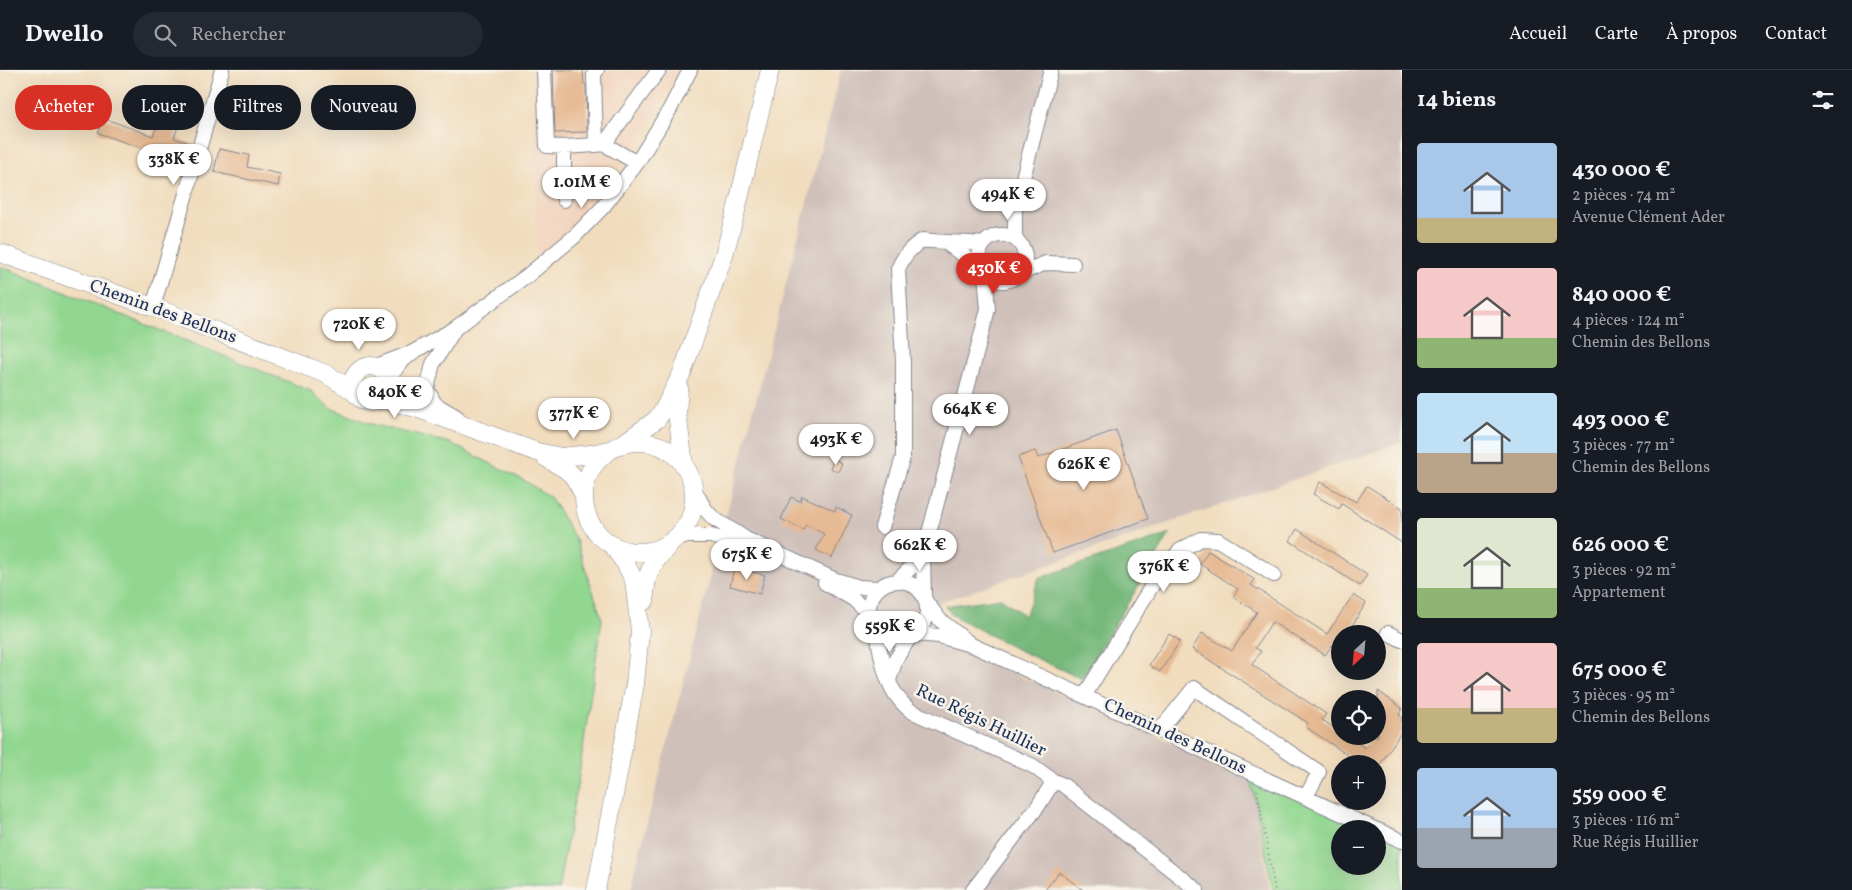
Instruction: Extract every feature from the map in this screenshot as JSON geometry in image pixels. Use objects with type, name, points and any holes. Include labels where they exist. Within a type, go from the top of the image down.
[{"type":"main road","points":[[584,496],[589,474],[595,464],[656,419],[664,409],[682,373],[726,246],[770,70]]},
{"type":"main road","name":"Chemin des Bellons","points":[[0,253],[153,307],[326,374],[355,392]]},
{"type":"main road","points":[[384,382],[370,402],[364,401],[355,392],[353,382],[356,373],[365,367],[384,382],[416,408],[537,452],[562,457],[591,454],[635,442],[649,442],[668,450],[684,464],[691,476],[694,489],[692,516],[686,527],[656,560],[647,576],[635,684],[596,890]]},
{"type":"main road","name":"Chemin des Bellons","points":[[326,374],[356,373]]},
{"type":"main road","points":[[682,373],[677,405],[684,464]]},
{"type":"main road","points":[[537,452],[570,471],[584,496],[591,524],[600,536],[612,545],[627,551],[642,552],[658,550],[675,539]]},
{"type":"main road","points":[[612,545],[634,580],[640,631]]},
{"type":"street","points":[[153,307],[222,70]]},
{"type":"street","points":[[544,70],[547,146],[564,147],[600,144],[637,163]]},
{"type":"street","points":[[597,70],[594,74],[600,144]]},
{"type":"street","points":[[600,144],[658,70]]},
{"type":"street","points":[[384,382],[401,362],[413,352],[454,329],[527,276],[575,236],[603,207],[637,163],[670,109],[690,70]]},
{"type":"street","points":[[1015,239],[1015,209],[1051,70]]},
{"type":"street","points":[[564,147],[564,200]]},
{"type":"street","points":[[889,680],[896,659],[924,625],[927,618],[923,556],[988,309],[980,251],[984,244],[996,236],[1015,209]]},
{"type":"street","points":[[988,309],[1016,276],[1026,259],[1025,252],[1019,242],[1009,236],[996,236]]},
{"type":"street","points":[[882,527],[903,457],[903,361],[898,269],[904,256],[913,246],[923,240],[984,244]]},
{"type":"street","points":[[946,243],[997,281],[1016,276],[1046,263],[1074,264]]},
{"type":"street","points":[[1025,252],[1046,263]]},
{"type":"street","points":[[454,329],[433,364],[427,389],[435,404],[469,422],[483,433]]},
{"type":"street","points":[[694,489],[705,509],[713,518],[734,532],[836,580],[859,586],[878,588]]},
{"type":"street","points":[[675,539],[711,536],[741,544],[821,580],[853,599],[869,614]]},
{"type":"street","points":[[1084,696],[1153,584],[1179,551],[1201,539],[1218,540],[1274,575]]},
{"type":"street","points":[[898,580],[923,556]]},
{"type":"street","points":[[913,636],[892,639],[884,636],[876,630],[872,622],[869,614],[869,604],[878,588],[891,581],[898,580],[913,584],[926,599]]},
{"type":"street","name":"Chemin des Bellons","points":[[926,599],[940,620],[974,646]]},
{"type":"street","name":"Rue Régis Huillier","points":[[876,630],[883,668],[896,696],[911,711],[1033,766],[1052,780],[1038,806],[973,890]]},
{"type":"street","points":[[1388,633],[1402,640]]},
{"type":"street","name":"Chemin des Bellons","points":[[913,636],[939,636],[974,646],[1356,820]]},
{"type":"street","points":[[1160,730],[1194,688],[1319,772],[1306,797]]},
{"type":"street","points":[[1052,780],[1063,785],[1197,890]]},
{"type":"street","name":"Chemin des Bellons","points":[[1386,834],[1402,841]]},
{"type":"path","points":[[1253,773],[1276,890]]},
{"type":"shaded area","points":[[533,70],[679,70],[634,149],[584,218],[536,257]]},
{"type":"shaded area","points":[[841,70],[1402,70],[1402,442],[938,603],[932,638],[1250,776],[1270,890],[631,890]]},
{"type":"green space","points":[[0,266],[311,391],[330,408],[374,425],[450,443],[527,482],[551,498],[576,540],[602,619],[579,775],[558,890],[0,890]]},
{"type":"green space","points":[[1170,534],[1082,679],[1012,647],[952,615],[945,606],[1001,598],[1025,616],[1039,578]]},
{"type":"green space","points":[[1250,776],[1350,820],[1331,820],[1331,875],[1386,875],[1386,835],[1402,842],[1402,890],[1273,890]]},
{"type":"building","points":[[553,70],[583,70],[584,84],[586,84],[587,132],[555,133]]},
{"type":"building","points":[[112,121],[122,125],[122,130],[136,130],[153,136],[155,130],[177,130],[174,138],[190,143],[186,158],[168,153],[167,157],[98,133],[99,130],[112,130]]},
{"type":"building","points":[[219,149],[249,155],[247,167],[280,174],[278,186],[214,172]]},
{"type":"building","points":[[1116,430],[1148,519],[1053,553],[1018,457],[1035,451],[1038,458]]},
{"type":"building","points":[[834,459],[842,463],[838,472],[830,468]]},
{"type":"building","points":[[1320,482],[1356,502],[1367,486],[1402,508],[1402,543],[1342,504],[1339,509],[1313,494]]},
{"type":"building","points":[[802,496],[835,511],[836,507],[852,515],[832,558],[816,550],[824,534],[806,525],[803,530],[781,519],[791,497],[800,501]]},
{"type":"building","points":[[1297,529],[1367,575],[1360,586],[1290,541]]},
{"type":"building","points":[[1208,551],[1255,580],[1251,585],[1327,634],[1331,628],[1331,646],[1325,655],[1272,622],[1255,648],[1261,651],[1252,665],[1326,714],[1322,720],[1331,726],[1331,744],[1306,727],[1308,723],[1192,649],[1202,633],[1232,651],[1257,612],[1233,597],[1238,589],[1200,564]]},
{"type":"building","points":[[734,568],[765,575],[760,594],[730,586]]},
{"type":"building","points":[[1353,595],[1366,603],[1353,625],[1333,625]]},
{"type":"building","points":[[1169,634],[1180,641],[1160,672],[1149,665]]},
{"type":"building","points":[[1386,697],[1402,708],[1399,715],[1402,717],[1402,731],[1386,755],[1348,755],[1333,745],[1360,745],[1365,748],[1367,745],[1386,745]]},
{"type":"building","points":[[1059,872],[1083,890],[1045,890]]}]
